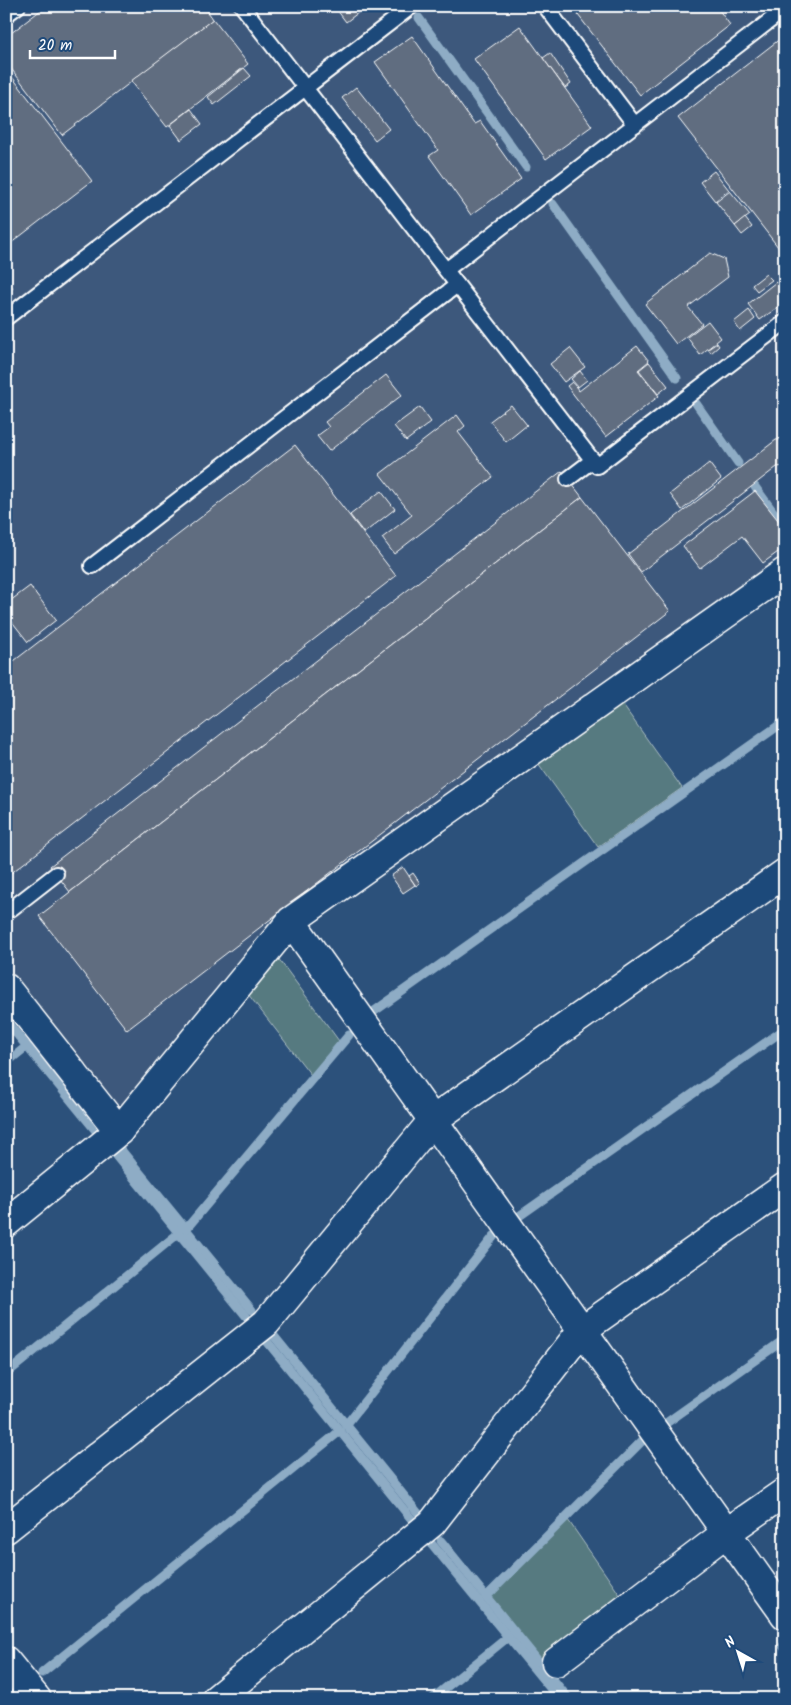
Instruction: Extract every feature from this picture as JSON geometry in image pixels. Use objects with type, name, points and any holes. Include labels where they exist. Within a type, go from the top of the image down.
[{"type":"street","points":[[6,1223],[119,1130],[291,922],[785,572]]},
{"type":"street","points":[[6,1529],[266,1322],[432,1120],[785,873]]},
{"type":"street","points":[[291,922],[785,1615]]},
{"type":"street","points":[[6,988],[119,1130]]},
{"type":"street","points":[[216,1699],[432,1523],[582,1330],[785,1187]]},
{"type":"street","points":[[556,1662],[726,1533],[785,1492]]},
{"type":"street","points":[[6,1662],[37,1699]]},
{"type":"lane","points":[[6,15],[18,6]]},
{"type":"lane","points":[[242,6],[597,466],[785,322]]},
{"type":"lane","points":[[6,318],[412,6]]},
{"type":"lane","points":[[545,6],[635,125]]},
{"type":"lane","points":[[446,270],[785,9]]},
{"type":"lane","points":[[92,566],[457,285]]},
{"type":"lane","points":[[568,479],[593,460]]},
{"type":"lane","points":[[11,909],[56,874]]},
{"type":"shaded area","points":[[6,6],[785,6],[785,555],[282,911],[118,1110],[6,969]]},
{"type":"green space","points":[[622,704],[682,788],[598,847],[538,763]]},
{"type":"green space","points":[[278,958],[339,1041],[311,1075],[248,994]]},
{"type":"green space","points":[[568,1520],[622,1598],[541,1659],[491,1597]]},
{"type":"building","points":[[46,6],[204,6],[213,19],[62,135],[6,62],[6,37]]},
{"type":"building","points":[[334,6],[367,6],[346,22]]},
{"type":"building","points":[[571,6],[716,6],[730,25],[640,95]]},
{"type":"building","points":[[213,19],[248,64],[167,127],[131,81]]},
{"type":"building","points":[[520,26],[592,126],[546,159],[474,59]]},
{"type":"building","points":[[785,35],[785,256],[678,118]]},
{"type":"building","points":[[412,36],[474,124],[480,121],[521,179],[471,215],[429,156],[438,150],[375,62]]},
{"type":"building","points":[[550,53],[571,84],[565,88],[543,58]]},
{"type":"building","points":[[244,68],[251,76],[214,105],[208,97]]},
{"type":"building","points":[[6,69],[92,181],[6,247]]},
{"type":"building","points":[[356,87],[389,129],[375,140],[342,98]]},
{"type":"building","points":[[191,109],[202,124],[181,140],[170,125]]},
{"type":"building","points":[[714,171],[729,190],[715,201],[700,182]]},
{"type":"building","points":[[730,191],[750,215],[735,226],[716,202]]},
{"type":"building","points":[[745,218],[752,227],[742,235],[735,226]]},
{"type":"building","points":[[710,253],[724,259],[728,277],[688,307],[702,324],[676,344],[645,304]]},
{"type":"building","points":[[766,274],[772,280],[757,291],[752,285]]},
{"type":"building","points":[[6,279],[13,288],[6,293]]},
{"type":"building","points":[[776,282],[785,294],[785,302],[760,320],[748,304]]},
{"type":"building","points":[[749,310],[755,319],[740,331],[734,322]]},
{"type":"building","points":[[708,321],[721,338],[700,355],[687,337]]},
{"type":"building","points":[[717,343],[719,346],[711,353],[708,349]]},
{"type":"building","points":[[637,346],[649,361],[638,370],[659,396],[606,437],[567,386],[572,382],[579,391]]},
{"type":"building","points":[[570,348],[585,367],[564,382],[550,364]]},
{"type":"building","points":[[649,362],[668,386],[658,394],[639,370]]},
{"type":"building","points":[[580,371],[587,380],[578,387],[571,379]]},
{"type":"building","points":[[386,375],[402,395],[329,451],[317,436],[329,427],[325,422]]},
{"type":"building","points":[[511,405],[527,425],[506,442],[490,421]]},
{"type":"building","points":[[420,407],[431,422],[406,441],[394,426]]},
{"type":"building","points":[[457,415],[465,426],[458,432],[493,477],[394,554],[382,538],[412,515],[380,474]]},
{"type":"building","points":[[785,439],[785,466],[777,467],[641,572],[628,554],[776,440]]},
{"type":"building","points":[[295,445],[396,576],[6,877],[6,667]]},
{"type":"building","points":[[709,463],[721,479],[682,510],[670,494]]},
{"type":"building","points":[[562,471],[582,497],[70,892],[50,866]]},
{"type":"building","points":[[381,491],[395,509],[364,533],[350,515]]},
{"type":"building","points":[[755,491],[785,529],[785,547],[763,563],[742,536],[700,568],[683,546]]},
{"type":"building","points":[[582,497],[670,611],[127,1030],[39,916]]},
{"type":"building","points":[[30,586],[56,620],[28,642],[6,614],[6,604]]},
{"type":"building","points":[[403,867],[415,885],[403,893],[391,876]]},
{"type":"building","points":[[413,873],[420,883],[416,886],[409,876]]},
{"type":"waterway","points":[[419,18],[526,167]]},
{"type":"waterway","points":[[553,204],[677,378]]},
{"type":"waterway","points":[[695,402],[738,463]]},
{"type":"waterway","points":[[755,487],[785,528]]},
{"type":"waterway","points":[[369,1015],[785,721]]},
{"type":"waterway","points":[[6,1021],[96,1131]]},
{"type":"waterway","points":[[515,1219],[785,1029]]},
{"type":"waterway","points":[[186,1229],[349,1035]]},
{"type":"waterway","points":[[6,1063],[27,1046]]},
{"type":"waterway","points":[[122,1151],[252,1310]]},
{"type":"waterway","points":[[116,1156],[246,1316]]},
{"type":"waterway","points":[[346,1425],[494,1236]]},
{"type":"waterway","points":[[6,1374],[174,1237]]},
{"type":"waterway","points":[[274,1336],[418,1513]]},
{"type":"waterway","points":[[265,1339],[413,1521]]},
{"type":"waterway","points":[[662,1426],[785,1339]]},
{"type":"waterway","points":[[42,1673],[340,1431]]},
{"type":"waterway","points":[[486,1597],[642,1441]]},
{"type":"waterway","points":[[441,1541],[569,1699]]},
{"type":"waterway","points":[[431,1543],[559,1699]]},
{"type":"waterway","points":[[432,1699],[508,1637]]}]
